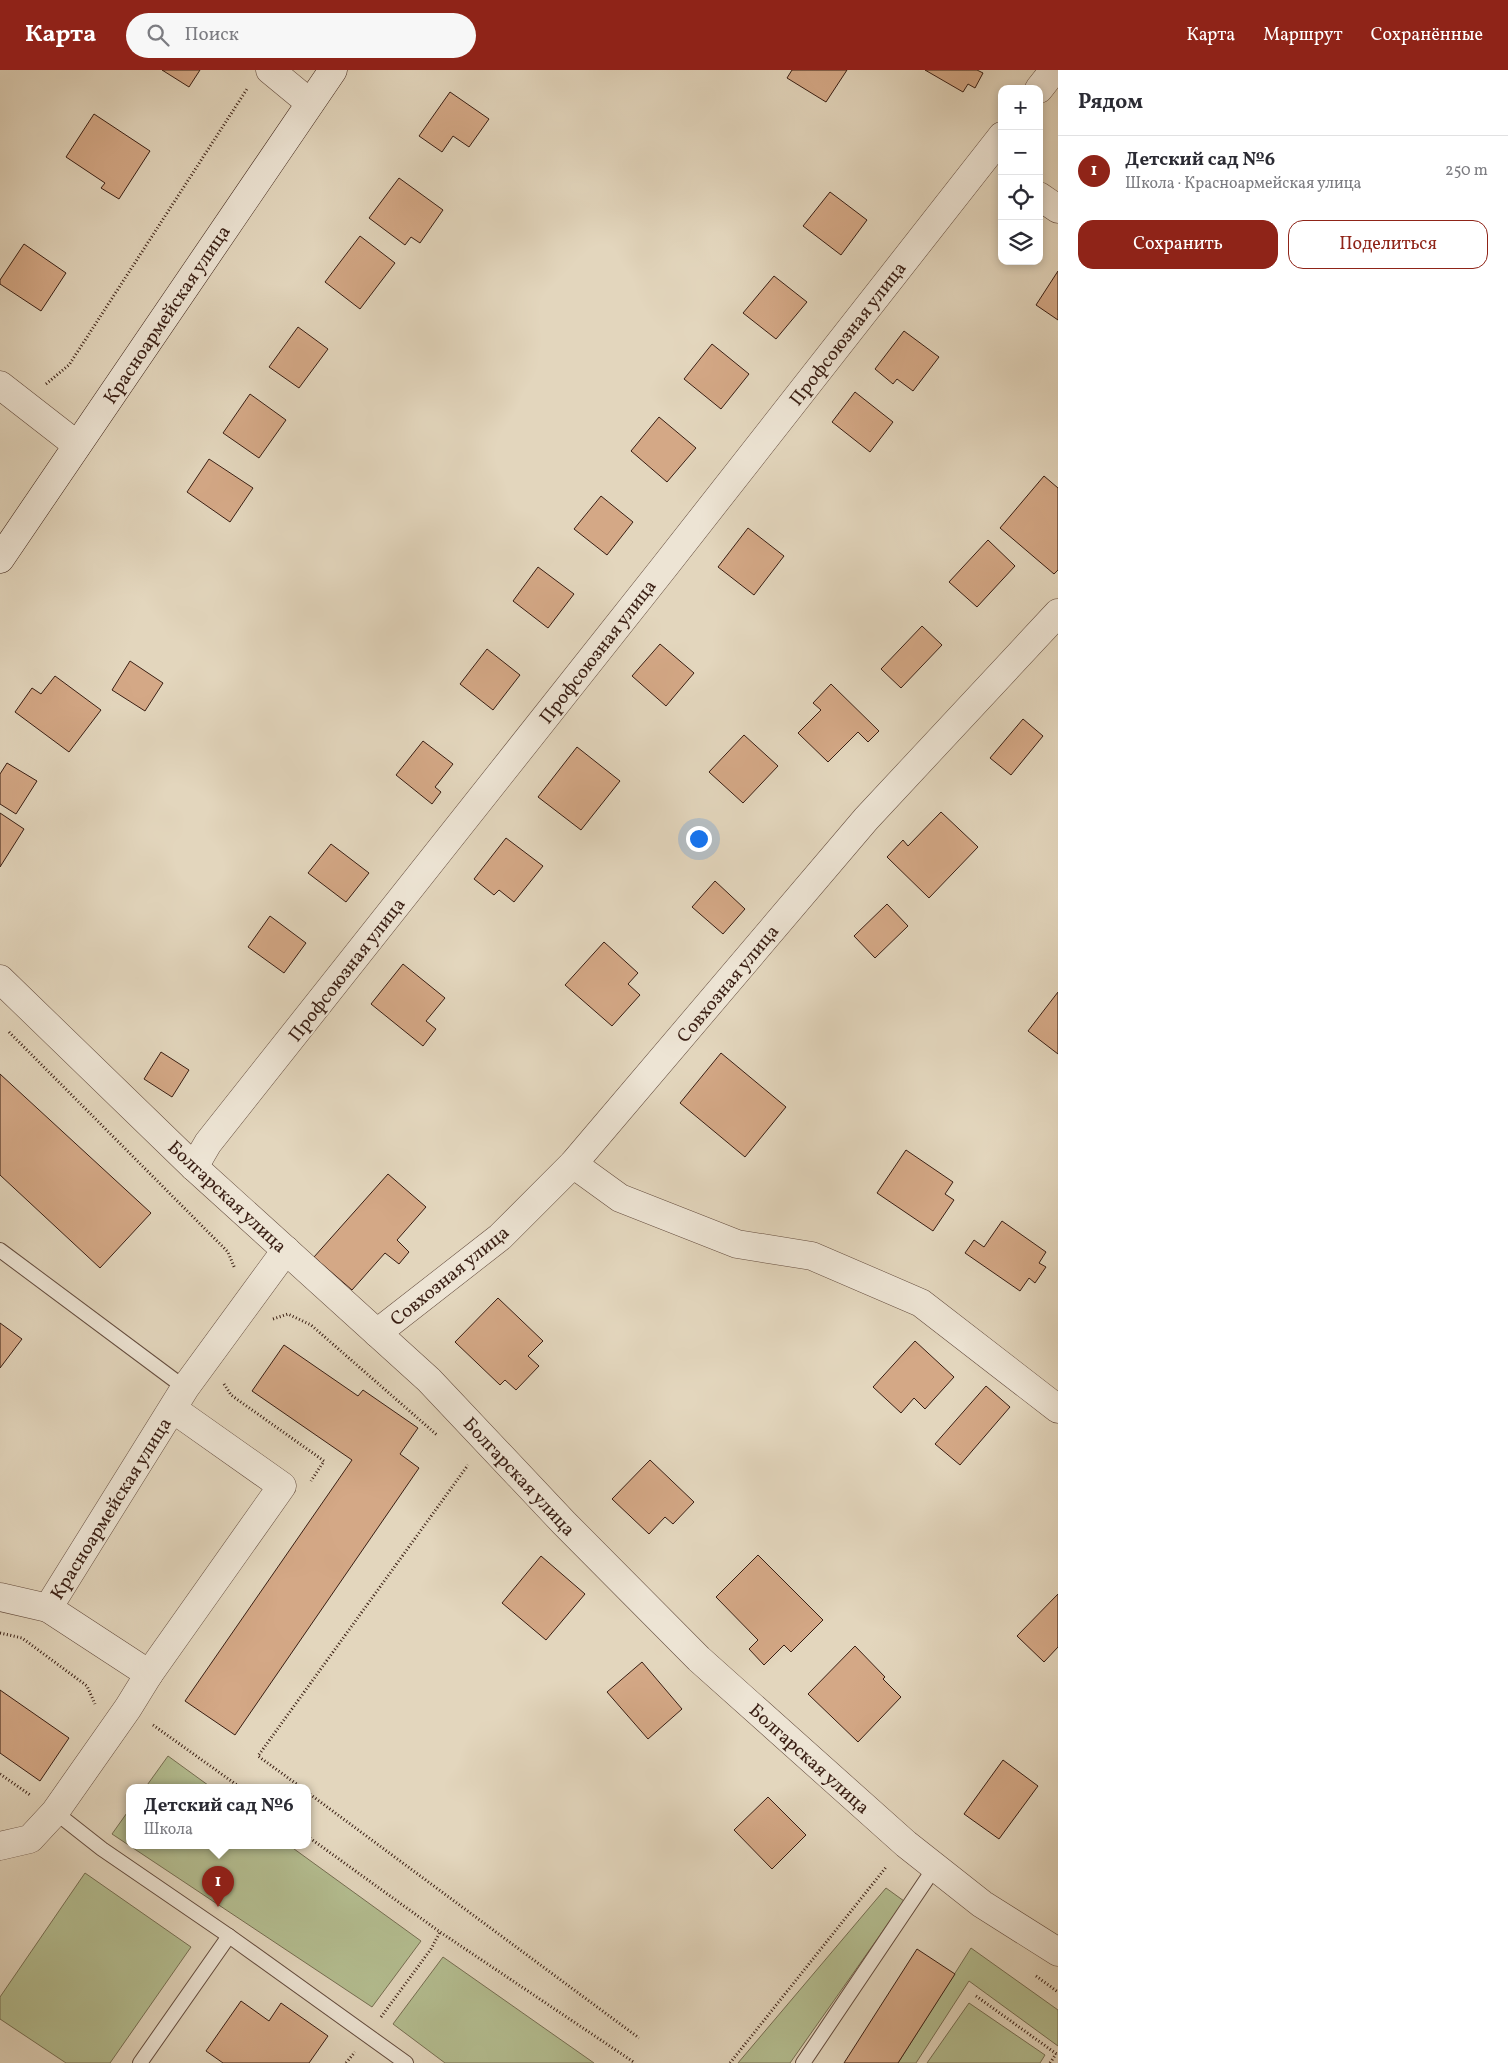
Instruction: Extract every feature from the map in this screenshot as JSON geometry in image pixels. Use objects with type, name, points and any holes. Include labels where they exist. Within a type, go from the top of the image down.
[{"type":"street","points":[[270,70],[310,103]]},
{"type":"street","name":"Красноармейская улица","points":[[0,559],[333,70]]},
{"type":"street","points":[[1042,85],[1054,70]]},
{"type":"street","name":"Профсоюзная улица","points":[[194,1167],[208,1143],[665,566],[993,166],[998,149]]},
{"type":"street","points":[[1043,199],[1058,209]]},
{"type":"street","points":[[0,385],[77,445]]},
{"type":"street","name":"Совхозная улица","points":[[377,1332],[500,1237],[573,1164],[866,819],[1058,613]]},
{"type":"street","name":"Болгарская улица","points":[[0,979],[194,1167],[429,1380],[564,1523],[699,1659],[906,1844],[982,1904],[1058,1952]]},
{"type":"street","points":[[573,1164],[620,1198],[737,1244],[812,1256],[921,1303],[1058,1409]]},
{"type":"street","name":"Красноармейская улица","points":[[48,1608],[179,1399],[286,1250]]},
{"type":"street","name":"Красноармейская улица","points":[[0,1846],[30,1839],[45,1805],[128,1708],[149,1674],[282,1486],[179,1399]]},
{"type":"street","name":"Красноармейская улица","points":[[0,1597],[48,1608],[149,1674]]},
{"type":"lane","points":[[0,1250],[179,1399]]},
{"type":"lane","points":[[45,1805],[102,1848],[406,2063]]},
{"type":"lane","points":[[803,2063],[936,1867]]},
{"type":"lane","points":[[140,2063],[229,1936]]},
{"type":"path","points":[[23,403],[69,365],[249,86]]},
{"type":"path","points":[[7,1030],[228,1252],[235,1271]]},
{"type":"path","points":[[265,1322],[288,1314],[312,1325],[443,1440]]},
{"type":"path","points":[[224,1382],[231,1396],[324,1461],[307,1486]]},
{"type":"path","points":[[296,1784],[258,1756],[486,1441]]},
{"type":"path","points":[[462,1459],[476,1472]]},
{"type":"path","points":[[0,1633],[22,1638],[87,1686],[96,1705],[93,1712]]},
{"type":"path","points":[[128,1708],[234,1784]]},
{"type":"path","points":[[0,1774],[45,1805]]},
{"type":"path","points":[[311,1795],[639,2038]]},
{"type":"path","points":[[311,1839],[440,1932],[635,2063]]},
{"type":"path","points":[[730,2063],[906,1844]]},
{"type":"path","points":[[879,1862],[918,1894]]},
{"type":"path","points":[[346,2063],[431,1949],[440,1932]]},
{"type":"path","points":[[1035,1975],[1058,1992]]},
{"type":"path","points":[[976,1996],[1057,2055],[1050,2063]]},
{"type":"green space","points":[[168,1756],[206,1784],[148,1784]]},
{"type":"green space","points":[[126,1814],[126,1843],[112,1834]]},
{"type":"green space","points":[[135,1849],[294,1849],[421,1941],[372,2007]]},
{"type":"green space","points":[[85,1873],[191,1947],[110,2063],[66,2063],[0,2019],[0,1997]]},
{"type":"green space","points":[[886,1888],[904,1901],[790,2063],[738,2063]]},
{"type":"green space","points":[[971,1948],[1058,2010],[1058,2046],[969,1981],[916,2063],[898,2063]]},
{"type":"green space","points":[[443,1957],[594,2063],[445,2063],[393,2024]]},
{"type":"green space","points":[[969,2003],[1045,2055],[1040,2063],[927,2063]]},
{"type":"building","points":[[162,70],[200,70],[189,87]]},
{"type":"building","points":[[792,70],[847,70],[826,102],[787,78]]},
{"type":"building","points":[[925,70],[977,70],[983,73],[975,88],[968,84],[963,92]]},
{"type":"building","points":[[450,92],[489,119],[469,147],[453,136],[442,152],[419,136]]},
{"type":"building","points":[[94,114],[150,151],[119,199],[101,188],[105,183],[66,157]]},
{"type":"building","points":[[399,178],[443,210],[420,243],[411,237],[405,245],[369,218]]},
{"type":"building","points":[[830,192],[867,220],[841,255],[803,226]]},
{"type":"building","points":[[360,236],[395,263],[360,309],[325,282]]},
{"type":"building","points":[[24,244],[66,273],[41,311],[0,284],[0,280]]},
{"type":"building","points":[[1058,271],[1058,320],[1036,305]]},
{"type":"building","points":[[774,276],[807,302],[776,339],[743,313]]},
{"type":"building","points":[[298,327],[328,349],[299,388],[269,367]]},
{"type":"building","points":[[904,331],[939,357],[913,391],[897,379],[893,384],[875,369]]},
{"type":"building","points":[[712,344],[749,374],[721,409],[684,379]]},
{"type":"building","points":[[855,392],[893,422],[870,452],[832,422]]},
{"type":"building","points":[[250,394],[286,420],[259,458],[223,433]]},
{"type":"building","points":[[659,417],[696,448],[667,482],[631,451]]},
{"type":"building","points":[[209,459],[253,488],[230,522],[187,492]]},
{"type":"building","points":[[1044,476],[1058,488],[1058,570],[1054,574],[1000,528]]},
{"type":"building","points":[[601,496],[633,522],[607,555],[574,529]]},
{"type":"building","points":[[748,528],[784,556],[754,595],[718,567]]},
{"type":"building","points":[[988,540],[1015,566],[977,607],[949,582]]},
{"type":"building","points":[[538,567],[574,594],[548,628],[513,601]]},
{"type":"building","points":[[922,626],[942,645],[901,688],[881,669]]},
{"type":"building","points":[[660,644],[694,673],[666,706],[632,676]]},
{"type":"building","points":[[487,649],[520,675],[493,710],[460,684]]},
{"type":"building","points":[[130,661],[163,683],[145,711],[112,690]]},
{"type":"building","points":[[55,676],[101,710],[69,752],[15,712],[32,688],[41,694]]},
{"type":"building","points":[[831,684],[879,731],[868,742],[858,732],[828,762],[798,733],[821,710],[813,703]]},
{"type":"building","points":[[1023,719],[1043,736],[1011,775],[990,758]]},
{"type":"building","points":[[744,735],[778,766],[743,803],[709,772]]},
{"type":"building","points":[[423,741],[453,764],[435,787],[441,792],[432,804],[396,775]]},
{"type":"building","points":[[577,747],[620,781],[581,830],[538,797]]},
{"type":"building","points":[[7,763],[37,781],[16,814],[0,804],[0,774]]},
{"type":"building","points":[[941,812],[978,847],[929,898],[887,857],[903,840],[908,846]]},
{"type":"building","points":[[0,813],[24,829],[0,867]]},
{"type":"building","points":[[506,838],[543,866],[514,902],[499,890],[494,895],[474,879]]},
{"type":"building","points":[[331,844],[369,873],[346,902],[308,873]]},
{"type":"building","points":[[715,881],[745,909],[723,934],[692,907]]},
{"type":"building","points":[[887,904],[908,926],[875,958],[854,936]]},
{"type":"building","points":[[270,916],[306,943],[284,973],[248,947]]},
{"type":"building","points":[[604,942],[638,973],[628,984],[640,995],[612,1026],[565,985]]},
{"type":"building","points":[[403,964],[445,998],[426,1021],[436,1029],[423,1046],[371,1004]]},
{"type":"building","points":[[1058,992],[1058,1054],[1028,1031]]},
{"type":"building","points":[[161,1052],[189,1070],[172,1097],[144,1079]]},
{"type":"building","points":[[721,1053],[786,1107],[745,1157],[680,1103]]},
{"type":"building","points":[[0,1074],[151,1213],[100,1268],[0,1175]]},
{"type":"building","points":[[906,1150],[953,1182],[945,1194],[954,1200],[933,1231],[877,1193]]},
{"type":"building","points":[[388,1174],[426,1207],[397,1240],[409,1252],[399,1264],[385,1253],[352,1290],[314,1257]]},
{"type":"building","points":[[1002,1221],[1046,1252],[1039,1263],[1046,1267],[1035,1283],[1029,1278],[1020,1291],[965,1253],[974,1240],[984,1247]]},
{"type":"building","points":[[498,1298],[543,1341],[528,1356],[539,1366],[516,1390],[505,1380],[500,1385],[455,1342]]},
{"type":"building","points":[[0,1323],[22,1339],[0,1368]]},
{"type":"building","points":[[915,1341],[954,1377],[925,1409],[914,1398],[901,1413],[873,1387]]},
{"type":"building","points":[[284,1345],[358,1396],[363,1390],[418,1428],[400,1454],[419,1468],[235,1735],[185,1701],[352,1460],[252,1391]]},
{"type":"building","points":[[986,1386],[1010,1407],[960,1465],[935,1444]]},
{"type":"building","points":[[650,1460],[694,1502],[673,1524],[665,1517],[649,1534],[612,1499]]},
{"type":"building","points":[[758,1555],[823,1620],[791,1652],[784,1645],[764,1665],[749,1649],[758,1640],[716,1597]]},
{"type":"building","points":[[541,1556],[585,1594],[546,1640],[502,1603]]},
{"type":"building","points":[[1058,1594],[1058,1647],[1044,1662],[1017,1636]]},
{"type":"building","points":[[855,1646],[885,1677],[883,1679],[901,1697],[858,1742],[808,1694]]},
{"type":"building","points":[[642,1662],[682,1709],[648,1739],[607,1692]]},
{"type":"building","points":[[0,1690],[69,1738],[40,1781],[0,1753]]},
{"type":"building","points":[[1003,1760],[1038,1786],[999,1839],[964,1814]]},
{"type":"building","points":[[768,1797],[806,1835],[772,1869],[734,1830]]},
{"type":"building","points":[[917,1949],[955,1974],[898,2063],[844,2063]]},
{"type":"building","points":[[241,2001],[269,2021],[281,2003],[328,2036],[309,2063],[223,2063],[206,2051]]},
{"type":"place","name":"Детский сад №6","points":[[218,1907]]}]
